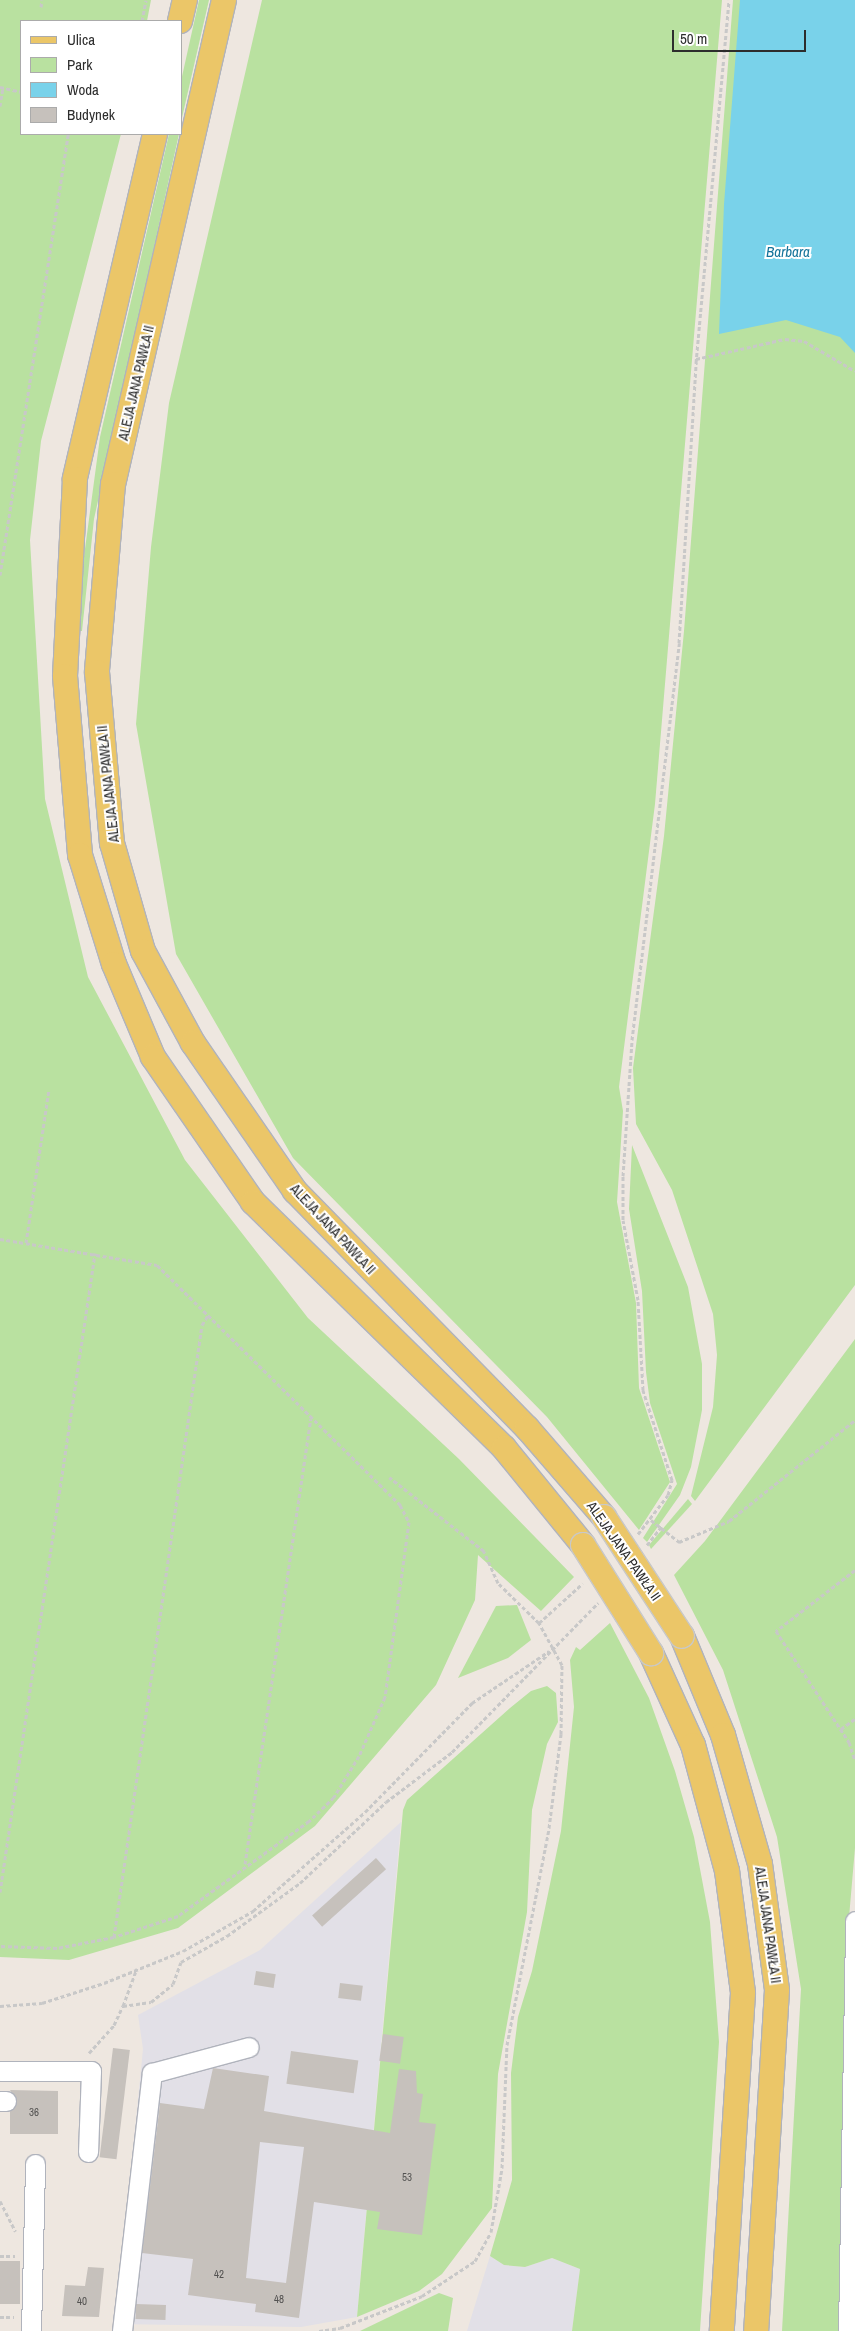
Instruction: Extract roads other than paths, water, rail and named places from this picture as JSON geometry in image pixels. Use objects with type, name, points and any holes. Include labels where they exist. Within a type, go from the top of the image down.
[{"type":"main road","points":[[180,20],[185,0]]},
{"type":"main road","name":"ALEJA JANA PAWŁA II","points":[[224,0],[113,484],[97,672],[112,843],[143,951],[194,1043],[294,1191],[526,1428],[604,1516],[682,1636],[723,1735],[760,1864],[777,1990],[756,2331]]},
{"type":"main road","points":[[155,135],[76,479],[65,676],[80,855],[114,964],[153,1057],[253,1202],[504,1448],[583,1545],[651,1653],[693,1745],[727,1871],[743,1993],[722,2331]]},
{"type":"street","points":[[848,2331],[855,1920]]},
{"type":"street","points":[[122,2331],[152,2073],[249,2047]]},
{"type":"street","points":[[1,2073],[91,2072],[88,2152]]},
{"type":"street","points":[[31,2331],[35,2164]]},
{"type":"water","name":"Barbara","points":[[740,0],[855,0],[855,353],[840,337],[786,320],[719,334],[724,204]]}]
